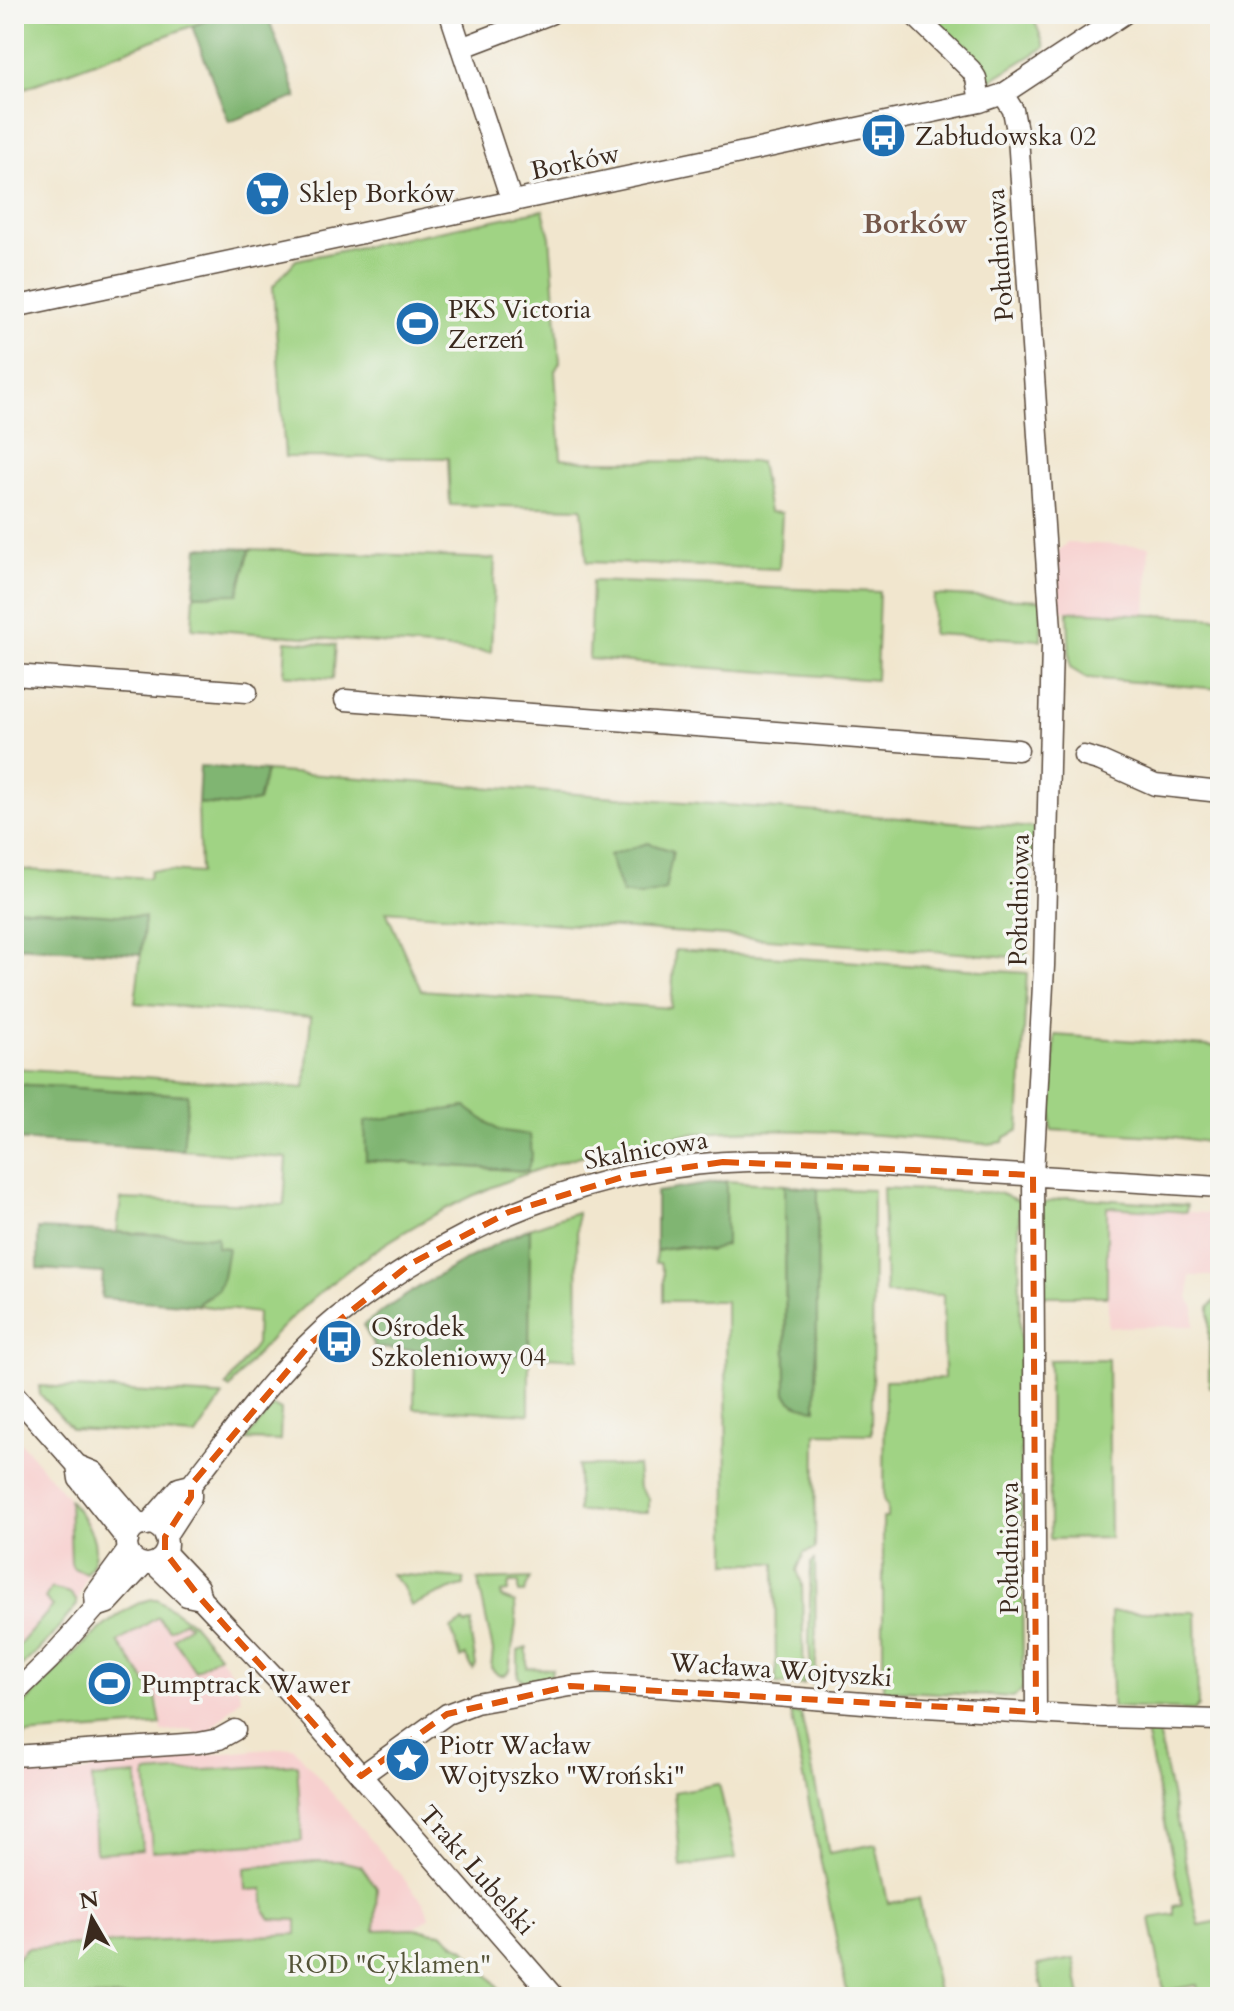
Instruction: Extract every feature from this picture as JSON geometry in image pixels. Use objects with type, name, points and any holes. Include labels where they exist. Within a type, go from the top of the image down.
[{"type":"street","points":[[450,14],[512,202]]},
{"type":"street","points":[[461,48],[550,14]]},
{"type":"street","points":[[913,14],[971,70],[976,78],[980,102]]},
{"type":"street","name":"Borków","points":[[14,307],[980,102],[1003,94],[1124,14]]},
{"type":"street","name":"Południowa","points":[[1003,94],[1013,110],[1018,136],[1052,645],[1044,966],[1033,1175],[1036,1712]]},
{"type":"street","points":[[14,675],[247,692]]},
{"type":"street","points":[[345,700],[1018,750]]},
{"type":"street","points":[[1084,756],[1155,785],[1220,792]]},
{"type":"street","name":"Skalnicowa","points":[[14,1694],[96,1607],[108,1603],[146,1544],[191,1497],[191,1485],[283,1371],[337,1318],[410,1264],[477,1227],[535,1202],[626,1176],[723,1162],[822,1163],[1220,1187]]},
{"type":"street","name":"Trakt Lubelski","points":[[14,1394],[77,1465],[94,1472],[187,1596],[201,1599],[278,1680],[554,1997]]},
{"type":"street","name":"Wacława Wojtyszki","points":[[361,1776],[447,1714],[476,1703],[598,1684],[889,1705],[1220,1720]]},
{"type":"street","points":[[14,1756],[199,1743],[219,1739],[235,1730]]},
{"type":"highlighted area","points":[[723,1162],[1033,1175],[1036,1712],[570,1686],[447,1714],[361,1776],[201,1599],[165,1552],[165,1537],[191,1497],[191,1485],[312,1342],[410,1264],[509,1212],[626,1176]]},
{"type":"shaded area","points":[[1067,543],[1149,546],[1146,615],[1058,610],[1055,553]]},
{"type":"shaded area","points":[[1107,1206],[1220,1214],[1220,1301],[1215,1301],[1214,1276],[1190,1276],[1189,1300],[1194,1307],[1194,1326],[1108,1327]]},
{"type":"shaded area","points":[[14,1434],[89,1523],[95,1550],[75,1609],[14,1674]]},
{"type":"shaded area","points":[[171,1608],[214,1648],[235,1678],[241,1698],[209,1732],[195,1734],[193,1729],[162,1732],[160,1704],[115,1639]]},
{"type":"shaded area","points":[[293,1747],[424,1903],[430,1917],[413,1929],[26,1948],[14,1962],[14,1772],[24,1770],[23,1765],[62,1761],[73,1774],[88,1772],[93,1765]]},
{"type":"green space","points":[[14,14],[224,14],[14,92]]},
{"type":"green space","points":[[224,14],[267,14],[297,97],[229,122],[192,26]]},
{"type":"green space","points":[[927,14],[1032,14],[1045,47],[991,80]]},
{"type":"green space","name":"PKS Victoria Zerzeń","points":[[543,210],[550,237],[560,362],[555,371],[561,458],[585,461],[760,462],[769,512],[782,513],[779,569],[587,562],[582,508],[450,505],[448,458],[285,457],[273,286],[296,260]]},
{"type":"green space","points":[[198,547],[250,549],[238,594],[194,595]]},
{"type":"green space","points":[[250,549],[495,559],[491,652],[192,628],[194,595],[238,593]]},
{"type":"green space","points":[[592,581],[879,592],[876,680],[589,659]]},
{"type":"green space","points":[[934,595],[1042,600],[1041,640],[932,634]]},
{"type":"green space","points":[[1068,611],[1220,618],[1220,689],[1087,678],[1070,668]]},
{"type":"green space","points":[[286,641],[336,645],[333,679],[284,675]]},
{"type":"green space","points":[[200,766],[266,771],[258,801],[233,806],[198,803]]},
{"type":"green space","points":[[266,771],[1035,828],[1026,958],[386,911],[421,990],[671,1008],[675,950],[1027,973],[1019,1130],[1004,1138],[1003,1142],[987,1144],[828,1132],[733,1131],[663,1138],[592,1153],[522,1175],[453,1205],[389,1242],[329,1285],[276,1334],[230,1388],[226,1386],[256,1344],[257,1313],[196,1305],[210,1296],[217,1238],[117,1232],[121,1199],[284,1205],[287,1158],[183,1150],[187,1095],[14,1084],[14,1068],[305,1088],[311,1017],[135,1003],[145,918],[14,908],[14,869],[149,878],[151,870],[200,873],[198,803],[233,806],[258,801]],"holes":[[[465,1107],[498,1130],[527,1171],[366,1160],[416,1115]]]},
{"type":"green space","points":[[648,843],[673,851],[665,890],[641,896],[622,893],[609,855]]},
{"type":"green space","points":[[14,908],[145,917],[141,954],[14,946]]},
{"type":"green space","points":[[1055,1035],[1220,1047],[1220,1144],[1174,1137],[1051,1130]]},
{"type":"green space","points":[[14,1084],[188,1095],[183,1150],[14,1140]]},
{"type":"green space","points":[[466,1107],[498,1130],[530,1135],[532,1156],[527,1171],[366,1160],[365,1121]]},
{"type":"green space","points":[[726,1181],[785,1185],[786,1393],[816,1408],[818,1189],[873,1190],[872,1434],[816,1433],[815,1549],[804,1553],[797,1570],[802,1584],[804,1685],[776,1684],[775,1563],[727,1563],[726,1301],[663,1301],[663,1273],[660,1263],[655,1263],[656,1251],[726,1245]]},
{"type":"green space","points":[[726,1181],[726,1245],[710,1251],[681,1246],[656,1251],[656,1192]]},
{"type":"green space","points":[[785,1185],[818,1189],[816,1409],[794,1403],[786,1393]]},
{"type":"green space","points":[[883,1188],[999,1193],[1019,1201],[1023,1686],[1014,1697],[883,1690],[883,1518],[887,1518],[884,1501],[885,1380],[944,1379],[943,1295],[886,1294]]},
{"type":"green space","points":[[1067,1197],[1187,1205],[1186,1212],[1107,1207],[1107,1296],[1041,1296],[1041,1204]]},
{"type":"green space","points":[[577,1212],[578,1359],[529,1356],[529,1414],[414,1408],[415,1349],[529,1355],[530,1228]]},
{"type":"green space","points":[[530,1228],[529,1355],[375,1348],[363,1325],[444,1272]]},
{"type":"green space","points":[[38,1229],[217,1237],[217,1247],[228,1248],[223,1277],[218,1289],[196,1305],[101,1298],[103,1273],[38,1269]]},
{"type":"green space","points":[[1220,1301],[1220,1386],[1209,1387],[1209,1307]]},
{"type":"green space","points":[[1108,1359],[1110,1538],[1050,1539],[1049,1360]]},
{"type":"green space","points":[[39,1386],[223,1396],[196,1436],[72,1429],[40,1394]]},
{"type":"green space","points":[[273,1406],[281,1410],[280,1441],[246,1440]]},
{"type":"green space","points":[[578,1466],[637,1466],[639,1487],[648,1498],[648,1512],[578,1512]]},
{"type":"green space","points":[[69,1500],[88,1525],[95,1544],[95,1554],[86,1573],[73,1568],[71,1563]]},
{"type":"green space","points":[[815,1560],[816,1685],[812,1685],[809,1643],[811,1563]]},
{"type":"green space","points":[[391,1574],[464,1579],[464,1586],[411,1606],[402,1585]]},
{"type":"green space","points":[[530,1578],[524,1593],[519,1593],[519,1583],[509,1583],[508,1592],[501,1593],[502,1598],[515,1603],[516,1624],[509,1671],[498,1675],[491,1668],[493,1651],[478,1580]]},
{"type":"green space","points":[[51,1588],[70,1593],[77,1605],[14,1674],[14,1651],[53,1606],[45,1598]]},
{"type":"green space","points":[[157,1599],[192,1623],[219,1655],[195,1671],[173,1638],[189,1625],[184,1621],[169,1630],[158,1617],[118,1642],[156,1696],[161,1725],[24,1735],[24,1742],[14,1743],[14,1716],[62,1666],[102,1627],[123,1612],[141,1602]]},
{"type":"green space","points":[[1111,1612],[1196,1612],[1198,1706],[1194,1710],[1112,1707]]},
{"type":"green space","points":[[463,1622],[465,1625],[472,1622],[476,1665],[473,1669],[465,1655],[461,1658],[451,1629]]},
{"type":"green space","points":[[527,1648],[527,1668],[552,1669],[551,1676],[524,1681],[518,1677],[518,1651]]},
{"type":"green space","points":[[791,1713],[801,1714],[829,1853],[876,1844],[888,1903],[919,1898],[939,1997],[848,1997]]},
{"type":"green space","points":[[1146,1732],[1158,1733],[1199,1925],[1220,1921],[1220,1997],[1199,1997],[1197,1985],[1164,1991],[1150,1918],[1174,1914],[1174,1906],[1182,1904]]},
{"type":"green space","points":[[297,1764],[302,1841],[152,1851],[146,1774]]},
{"type":"green space","points":[[137,1775],[142,1850],[96,1853],[92,1778]]},
{"type":"green space","points":[[719,1784],[736,1859],[681,1867],[674,1792]]},
{"type":"green space","name":"ROD \"Cyklamen\"","points":[[341,1861],[361,1866],[377,1888],[375,1930],[413,1929],[442,1933],[465,1949],[507,1997],[14,1997],[14,1962],[26,1948],[297,1934],[297,1920],[270,1919],[265,1912],[263,1889],[246,1890],[245,1868]]},
{"type":"green space","points":[[1074,1959],[1081,1997],[1044,1997],[1037,1965]]},
{"type":"place","name":"Zabłudowska 02","points":[[884,136]]},
{"type":"place","name":"Sklep Borków","points":[[268,193]]},
{"type":"place","name":"PKS Victoria Zerzeń","points":[[417,324]]},
{"type":"place","name":"Ośrodek Szkoleniowy 04","points":[[340,1342]]},
{"type":"place","name":"Pumptrack Wawer","points":[[110,1684]]},
{"type":"place","name":"Piotr Wacław Wojtyszko \"Wroński\"","points":[[408,1760]]},
{"type":"district","name":"Borków","points":[[915,224]]}]
